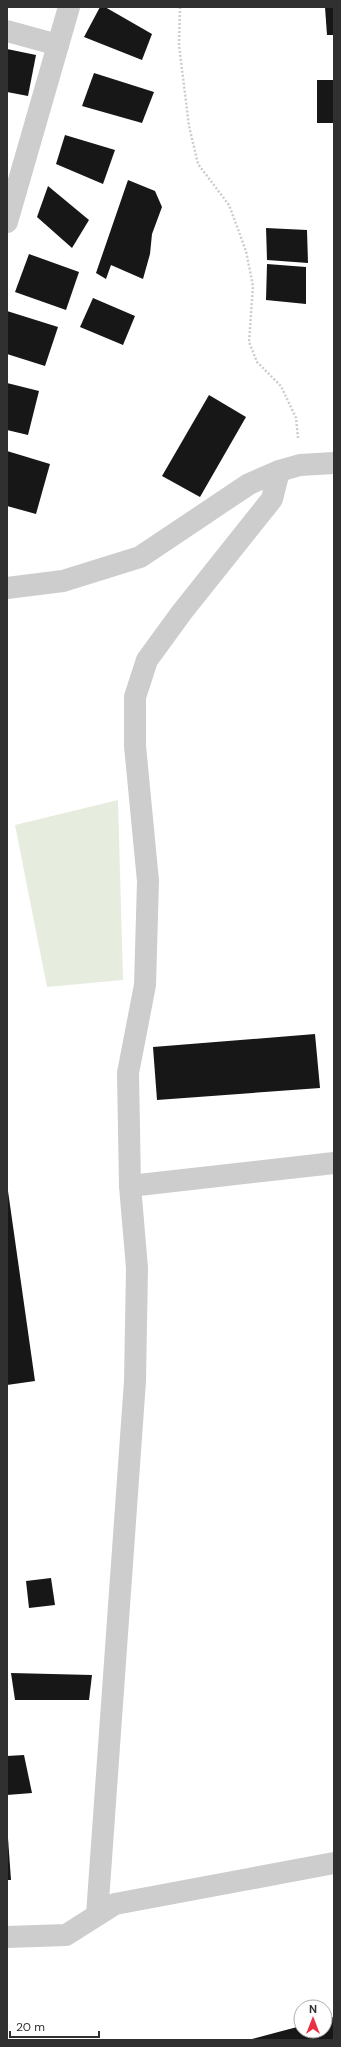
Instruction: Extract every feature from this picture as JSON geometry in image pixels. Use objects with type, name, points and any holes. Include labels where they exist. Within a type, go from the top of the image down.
[{"type":"street","points":[[7,222],[69,7]]},
{"type":"street","points":[[7,31],[58,45]]},
{"type":"street","points":[[7,588],[63,581],[140,557],[250,484],[278,471],[300,465],[334,463]]},
{"type":"street","points":[[97,1915],[136,1381],[137,1268],[130,1186],[128,1073],[145,985],[148,881],[136,746],[136,697],[147,660],[182,612],[272,499],[278,471]]},
{"type":"street","points":[[130,1186],[334,1163]]},
{"type":"street","points":[[7,1937],[66,1935],[115,1904],[334,1863]]},
{"type":"path","points":[[180,7],[179,45],[189,126],[198,164],[229,205],[246,251],[253,286],[250,342],[257,362],[281,386],[296,418],[300,465]]},
{"type":"green space","points":[[118,800],[123,980],[47,987],[15,825]]},
{"type":"building","points":[[100,7],[105,7],[152,34],[142,60],[84,37]]},
{"type":"building","points":[[325,7],[334,7],[334,35],[327,35]]},
{"type":"building","points":[[7,49],[36,55],[28,96],[7,92]]},
{"type":"building","points":[[94,73],[154,92],[142,123],[82,106]]},
{"type":"building","points":[[317,80],[334,80],[334,123],[317,123]]},
{"type":"building","points":[[65,135],[115,150],[103,184],[56,164]]},
{"type":"building","points":[[128,180],[155,191],[162,207],[152,234],[150,254],[143,279],[111,265],[106,279],[96,273]]},
{"type":"building","points":[[48,186],[89,220],[72,248],[37,217]]},
{"type":"building","points":[[266,228],[307,230],[308,263],[267,260]]},
{"type":"building","points":[[29,254],[79,272],[66,310],[15,292]]},
{"type":"building","points":[[267,264],[306,267],[306,304],[266,300]]},
{"type":"building","points":[[93,298],[135,316],[123,345],[80,327]]},
{"type":"building","points":[[7,311],[58,327],[45,366],[7,354]]},
{"type":"building","points":[[7,383],[39,391],[28,435],[7,430]]},
{"type":"building","points":[[209,395],[246,417],[200,497],[162,476]]},
{"type":"building","points":[[7,451],[50,464],[36,514],[7,506]]},
{"type":"building","points":[[315,1034],[320,1088],[157,1100],[153,1047]]},
{"type":"building","points":[[7,1184],[35,1381],[7,1385]]},
{"type":"building","points":[[51,1578],[55,1605],[29,1608],[26,1581]]},
{"type":"building","points":[[11,1673],[92,1675],[89,1700],[15,1700]]},
{"type":"building","points":[[24,1755],[32,1793],[7,1795],[7,1756]]},
{"type":"building","points":[[8,1838],[11,1880],[7,1880]]},
{"type":"building","points":[[333,2017],[334,2040],[248,2040],[293,2028],[293,2039],[333,2039]]}]
